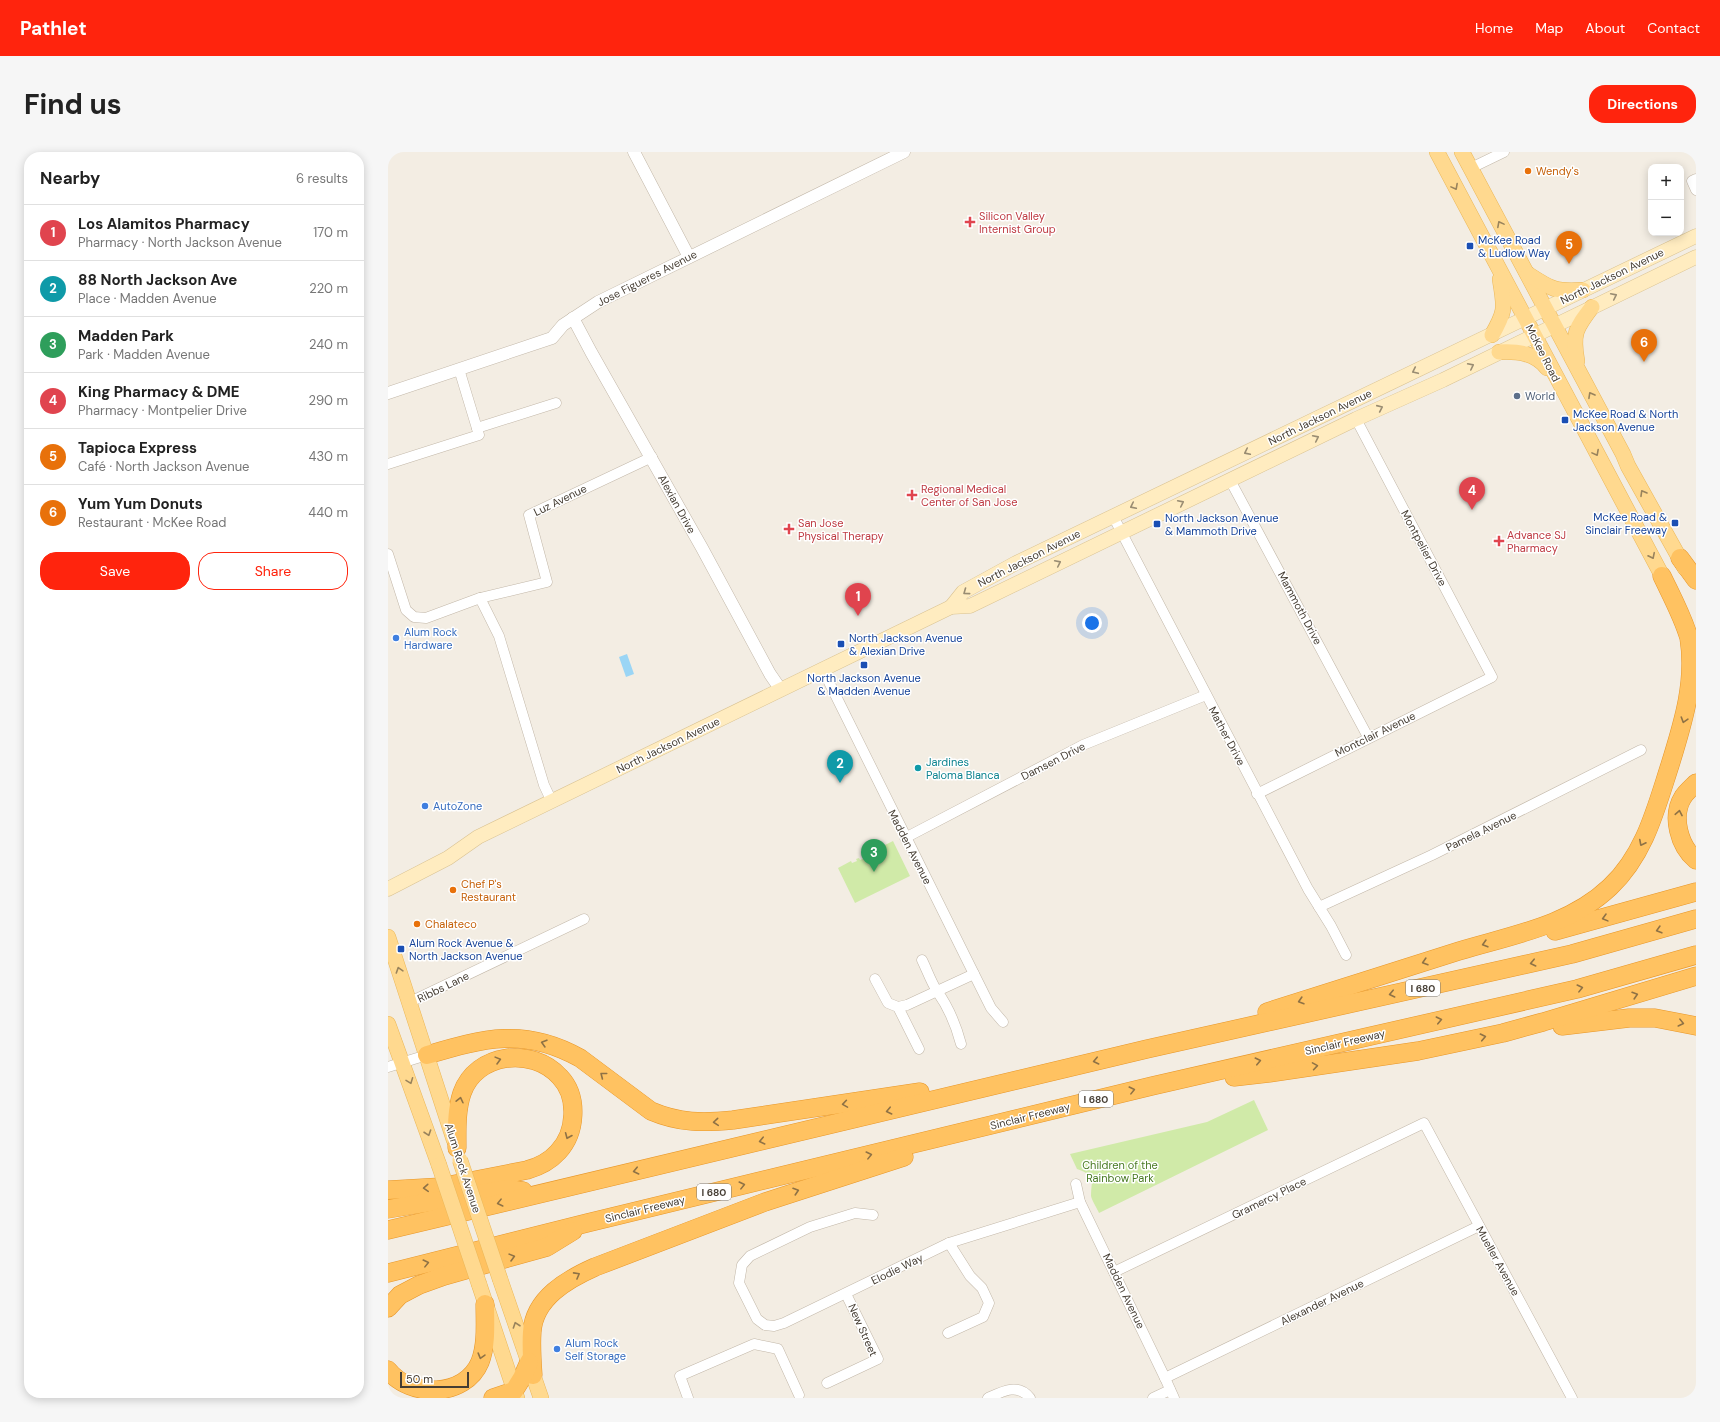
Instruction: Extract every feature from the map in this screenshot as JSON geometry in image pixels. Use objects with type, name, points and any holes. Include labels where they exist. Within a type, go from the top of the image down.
[{"type":"highway","points":[[1680,558],[1696,580]]},
{"type":"highway","points":[[1147,1049],[1546,926],[1570,915],[1593,901],[1611,886],[1629,865],[1653,820],[1688,707],[1693,681],[1693,660],[1688,636],[1662,576]]},
{"type":"highway","points":[[1696,783],[1683,798],[1677,817],[1679,836],[1689,854],[1696,860]]},
{"type":"highway","points":[[1508,937],[1556,931],[1696,892]]},
{"type":"highway","name":"I 680","points":[[388,1230],[1147,1049],[1572,954],[1696,919]]},
{"type":"highway","name":"Sinclair Freeway","points":[[388,1273],[587,1223],[1152,1086],[1577,989],[1696,956]]},
{"type":"highway","points":[[1152,1086],[1269,1073],[1418,1051],[1503,1033],[1696,976]]},
{"type":"highway","points":[[1503,1033],[1629,1018],[1655,1018],[1696,1026]]},
{"type":"highway","points":[[427,1055],[478,1041],[500,1038],[523,1038],[540,1041],[558,1047],[580,1058],[651,1111],[678,1120],[698,1123],[733,1120],[1049,1073]]},
{"type":"highway","points":[[388,1190],[440,1187],[526,1170],[544,1163],[558,1152],[570,1133],[573,1110],[567,1086],[560,1076],[551,1069],[527,1059],[504,1058],[493,1061],[484,1066],[475,1072],[467,1082],[462,1094],[458,1112],[458,1154]]},
{"type":"highway","points":[[493,1398],[515,1394],[522,1378],[531,1369],[532,1330],[540,1308],[546,1299],[562,1285],[583,1272],[765,1202],[1040,1113]]},
{"type":"highway","points":[[388,1209],[508,1189],[538,1194]]},
{"type":"highway","points":[[388,1308],[400,1295],[419,1285],[465,1270],[547,1248],[587,1223]]},
{"type":"highway","points":[[388,1370],[396,1380],[405,1386],[423,1393],[443,1393],[452,1391],[461,1385],[470,1378],[480,1361],[485,1342],[485,1304]]},
{"type":"main road","name":"McKee Road","points":[[1437,152],[1558,381],[1643,537],[1662,576],[1696,636]]},
{"type":"main road","points":[[1437,152],[1449,154],[1455,164],[1461,169],[1471,168]]},
{"type":"main road","name":"McKee Road","points":[[1462,152],[1628,466],[1696,588]]},
{"type":"main road","name":"North Jackson Avenue","points":[[951,607],[963,592],[1016,563],[1696,236]]},
{"type":"main road","name":"North Jackson Avenue","points":[[388,889],[448,858],[478,837],[951,607],[970,606],[1332,430],[1443,380],[1592,306],[1696,257]]},
{"type":"main road","points":[[1492,335],[1501,319],[1504,307],[1499,270]]},
{"type":"main road","points":[[1526,273],[1553,289],[1561,291],[1583,290]]},
{"type":"main road","points":[[1580,375],[1574,339],[1577,328],[1592,306]]},
{"type":"main road","points":[[1500,352],[1517,352],[1532,356],[1544,365],[1558,381]]},
{"type":"main road","points":[[1332,430],[1336,422],[1352,410],[1355,400]]},
{"type":"main road","name":"Alum Rock Avenue","points":[[388,937],[458,1154],[541,1398]]},
{"type":"main road","name":"Alum Rock Avenue","points":[[388,1024],[439,1165],[515,1394]]},
{"type":"street","points":[[634,152],[689,257]]},
{"type":"street","name":"Jose Figueres Avenue","points":[[388,393],[552,338],[563,325],[598,302],[904,152]]},
{"type":"street","points":[[1471,168],[1504,152]]},
{"type":"street","points":[[1696,179],[1692,181],[1696,190]]},
{"type":"street","name":"Alexian Drive","points":[[573,318],[652,457],[770,674],[781,690]]},
{"type":"street","points":[[388,464],[479,435],[459,369]]},
{"type":"street","points":[[477,428],[556,403]]},
{"type":"street","name":"Montpelier Drive","points":[[1356,419],[1492,677]]},
{"type":"street","name":"Luz Avenue","points":[[388,554],[406,610],[414,617],[426,618],[480,598],[547,582],[529,515],[652,457]]},
{"type":"street","name":"Mammoth Drive","points":[[1230,480],[1368,737]]},
{"type":"street","name":"Mather Drive","points":[[1112,516],[1257,794],[1308,889],[1346,954]]},
{"type":"street","points":[[480,598],[499,636],[544,785],[552,802]]},
{"type":"street","name":"Madden Avenue","points":[[823,670],[905,838],[991,1008],[1004,1022]]},
{"type":"street","name":"Montclair Avenue","points":[[1257,794],[1368,737],[1492,677]]},
{"type":"street","name":"Damsen Drive","points":[[905,838],[1083,745],[1206,695]]},
{"type":"street","name":"Pamela Avenue","points":[[1319,907],[1432,855],[1641,750]]},
{"type":"street","name":"Ribbs Lane","points":[[410,1002],[584,919]]},
{"type":"street","points":[[922,960],[937,991],[941,995],[956,1024],[961,1044]]},
{"type":"street","points":[[875,979],[888,1003],[898,1007],[907,1005],[974,974]]},
{"type":"street","points":[[898,1007],[919,1049]]},
{"type":"street","points":[[388,1067],[427,1055]]},
{"type":"street","name":"Mueller Avenue","points":[[1424,1123],[1572,1398]]},
{"type":"street","name":"Gramercy Place","points":[[1114,1272],[1424,1123]]},
{"type":"street","name":"Madden Avenue","points":[[1076,1184],[1080,1202],[1172,1394]]},
{"type":"street","name":"Elodie Way","points":[[873,1215],[855,1213],[810,1227],[750,1256],[742,1265],[739,1283],[757,1320],[765,1325],[774,1326],[846,1294],[949,1243],[1080,1202]]},
{"type":"street","name":"Alexander Avenue","points":[[1165,1378],[1479,1226]]},
{"type":"street","points":[[948,1332],[983,1317],[989,1303],[982,1288],[970,1276],[949,1243]]},
{"type":"street","name":"New Street","points":[[827,1383],[878,1359],[846,1294]]},
{"type":"street","points":[[688,1398],[680,1376],[754,1344],[778,1349],[799,1395]]},
{"type":"street","points":[[988,1398],[1001,1391],[1012,1388],[1025,1392],[1030,1398]]},
{"type":"street","points":[[1153,1398],[1172,1394]]},
{"type":"green space","points":[[893,841],[910,876],[855,903],[838,868],[851,861],[852,863],[857,861],[856,859],[859,858],[860,860],[865,858],[864,855],[870,852],[871,854],[876,852],[875,850]]},
{"type":"green space","name":"Children of the Rainbow Park","points":[[1254,1100],[1268,1130],[1099,1213],[1091,1196],[1092,1179],[1088,1174],[1077,1169],[1070,1154],[1207,1122]]},
{"type":"water","points":[[627,654],[634,674],[626,677],[619,657]]},
{"type":"place","name":"Wendy's","points":[[1528,171]]},
{"type":"place","name":"Silicon Valley Internist Group","points":[[970,222]]},
{"type":"place","name":"McKee Road & Ludlow Way","points":[[1470,246]]},
{"type":"place","name":"Tapioca Express","points":[[1569,264]]},
{"type":"place","name":"Yum Yum Donuts","points":[[1644,362]]},
{"type":"place","name":"World","points":[[1517,396]]},
{"type":"place","name":"McKee Road & North Jackson Avenue","points":[[1565,420]]},
{"type":"place","name":"Regional Medical Center of San Jose","points":[[912,495]]},
{"type":"place","name":"King Pharmacy & DME","points":[[1472,510]]},
{"type":"place","name":"McKee Road & Sinclair Freeway","points":[[1675,523]]},
{"type":"place","name":"North Jackson Avenue & Mammoth Drive","points":[[1157,524]]},
{"type":"place","name":"San Jose Physical Therapy","points":[[789,529]]},
{"type":"place","name":"Advance SJ Pharmacy","points":[[1499,541]]},
{"type":"place","name":"Los Alamitos Pharmacy","points":[[858,616]]},
{"type":"place","name":"Alum Rock Hardware","points":[[396,638]]},
{"type":"place","name":"North Jackson Avenue & Alexian Drive","points":[[841,644]]},
{"type":"place","name":"North Jackson Avenue & Madden Avenue","points":[[864,665]]},
{"type":"place","name":"Jardines Paloma Blanca","points":[[918,768]]},
{"type":"place","name":"88 North Jackson Ave","points":[[840,783]]},
{"type":"place","name":"AutoZone","points":[[425,806]]},
{"type":"place","name":"Madden Park","points":[[874,872]]},
{"type":"place","name":"Chef P's Restaurant","points":[[453,890]]},
{"type":"place","name":"Chalateco","points":[[417,924]]},
{"type":"place","name":"Alum Rock Avenue & North Jackson Avenue","points":[[401,949]]},
{"type":"place","name":"Alum Rock Self Storage","points":[[557,1349]]}]
